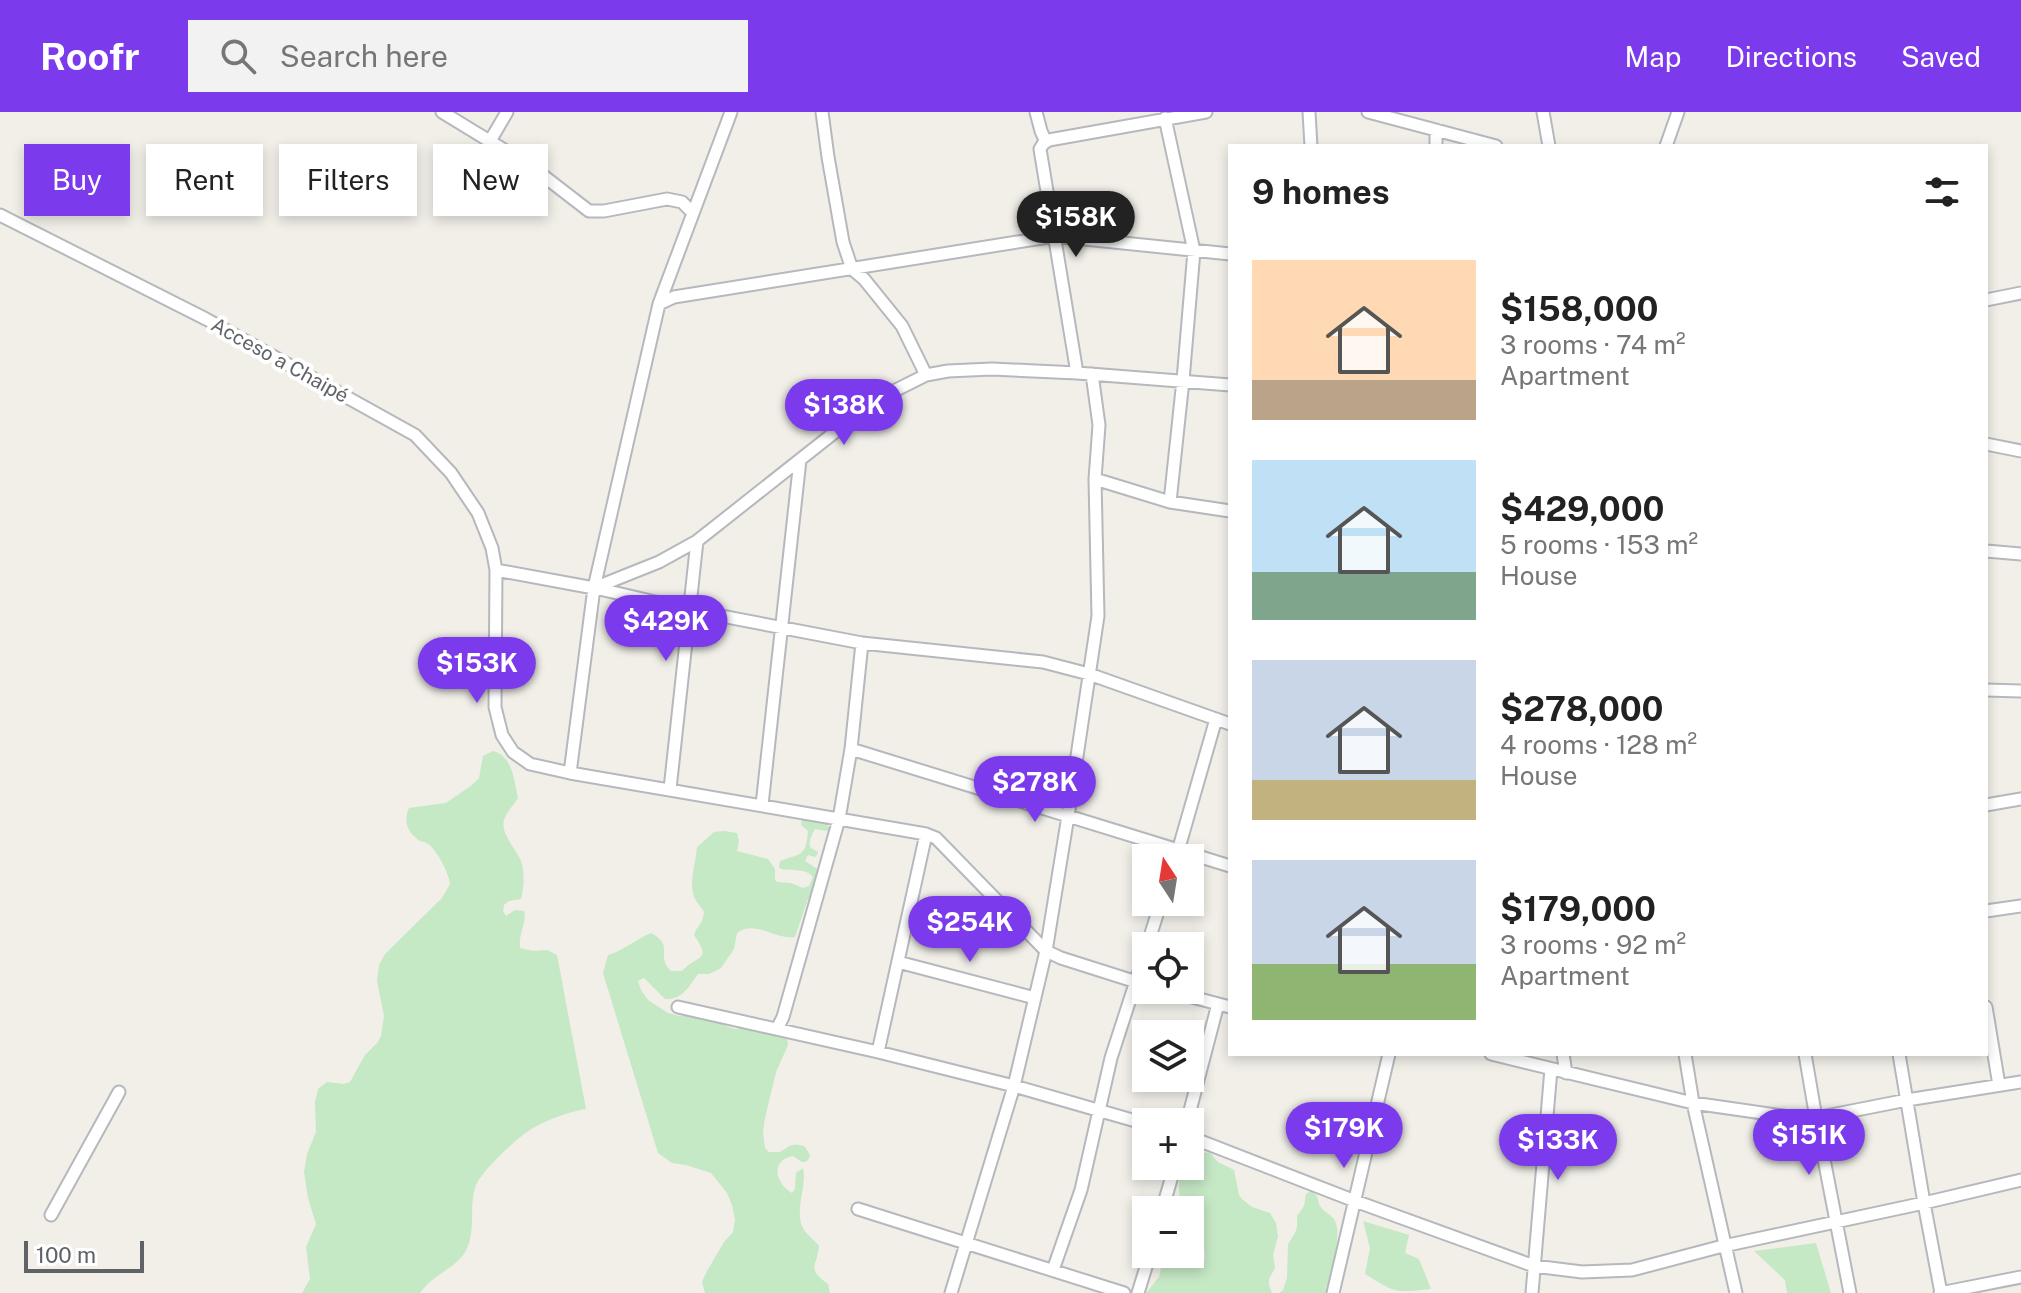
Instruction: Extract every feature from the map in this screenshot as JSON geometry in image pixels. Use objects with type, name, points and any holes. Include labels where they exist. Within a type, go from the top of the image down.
[{"type":"street","points":[[442,112],[532,167],[589,211],[667,199],[682,202],[693,213]]},
{"type":"street","points":[[490,141],[507,112]]},
{"type":"street","points":[[570,773],[594,588],[659,304],[731,112]]},
{"type":"street","points":[[822,112],[843,242],[852,269],[864,279],[902,326],[926,375]]},
{"type":"street","points":[[1036,112],[1046,142]]},
{"type":"street","points":[[1077,373],[1040,149],[1046,142],[1206,112]]},
{"type":"street","points":[[1309,112],[1311,144]]},
{"type":"street","points":[[1368,112],[1488,144]]},
{"type":"street","points":[[1543,112],[1549,144]]},
{"type":"street","points":[[1667,144],[1678,112]]},
{"type":"street","points":[[1165,118],[1194,251],[1170,502]]},
{"type":"street","points":[[1436,130],[1436,144]]},
{"type":"street","name":"Acceso a Chaipé","points":[[0,215],[206,319],[415,435],[451,473],[478,513],[492,548],[496,570],[495,707],[502,735],[513,752],[530,764],[926,834]]},
{"type":"street","points":[[659,304],[674,297],[1055,236],[1228,254]]},
{"type":"street","points":[[1988,300],[2021,293]]},
{"type":"street","points":[[594,588],[659,562],[697,541],[865,409],[926,375],[992,369],[1228,385]]},
{"type":"street","points":[[951,1293],[1014,1086],[1046,951],[1068,816],[1098,616],[1095,479],[1099,425],[1092,374]]},
{"type":"street","points":[[1988,444],[2021,451]]},
{"type":"street","points":[[762,805],[800,460]]},
{"type":"street","points":[[1095,479],[1170,502],[1228,511]]},
{"type":"street","points":[[670,789],[697,541]]},
{"type":"street","points":[[1988,551],[2021,554]]},
{"type":"street","points":[[496,570],[862,643],[1031,660],[1089,674],[1228,723]]},
{"type":"street","points":[[777,1029],[839,819],[851,749],[862,643]]},
{"type":"street","points":[[1988,690],[2021,691]]},
{"type":"street","points":[[1180,844],[1216,719]]},
{"type":"street","points":[[851,749],[1148,844]]},
{"type":"street","points":[[1988,805],[2021,799]]},
{"type":"street","points":[[878,1052],[926,834],[936,838],[1046,951],[1132,981]]},
{"type":"street","points":[[1204,860],[1228,866]]},
{"type":"street","points":[[1988,911],[2021,906]]},
{"type":"street","points":[[898,962],[1035,998]]},
{"type":"street","points":[[1191,1108],[1224,1006],[1204,1001]]},
{"type":"street","points":[[1053,1270],[1081,1190],[1111,1058],[1133,1004]]},
{"type":"street","points":[[678,1007],[878,1052],[1132,1120]]},
{"type":"street","points":[[1988,1019],[1999,1085]]},
{"type":"street","points":[[1333,1293],[1389,1056]]},
{"type":"street","points":[[1499,1056],[1693,1103],[1797,1118],[1816,1118],[2021,1082]]},
{"type":"street","points":[[1563,1056],[1566,1073]]},
{"type":"street","points":[[1685,1056],[1736,1293]]},
{"type":"street","points":[[1805,1056],[1850,1293]]},
{"type":"street","points":[[1899,1056],[1940,1293],[2021,1277]]},
{"type":"street","points":[[1532,1293],[1551,1069]]},
{"type":"street","points":[[51,1215],[119,1092]]},
{"type":"street","points":[[1204,1142],[1534,1266],[1582,1272],[1632,1270],[1726,1245],[2021,1180]]},
{"type":"street","points":[[858,1209],[1124,1293]]},
{"type":"street","points":[[1138,1293],[1146,1268]]},
{"type":"green space","points":[[493,751],[505,758],[514,777],[518,798],[506,814],[503,825],[521,861],[524,875],[521,899],[509,901],[503,911],[506,916],[515,910],[524,911],[520,948],[547,950],[557,955],[586,1109],[559,1116],[533,1128],[493,1162],[476,1185],[471,1236],[465,1252],[420,1293],[302,1293],[310,1279],[306,1247],[316,1224],[304,1172],[316,1132],[318,1089],[327,1082],[350,1082],[365,1055],[378,1042],[384,1016],[377,981],[379,965],[385,954],[442,898],[450,884],[435,851],[410,831],[407,812],[409,808],[446,803],[472,785],[479,778],[483,756]]},
{"type":"green space","points":[[805,818],[827,823],[829,829],[815,829],[811,838],[811,848],[818,852],[815,857],[808,855],[805,861],[819,870],[818,886],[808,899],[795,937],[744,929],[737,933],[734,949],[721,968],[709,974],[698,974],[685,991],[671,999],[665,999],[644,978],[638,981],[648,1000],[668,1013],[701,1016],[735,1029],[764,1022],[786,1030],[788,1045],[776,1072],[765,1118],[765,1148],[769,1152],[780,1152],[799,1145],[809,1153],[806,1162],[793,1156],[786,1158],[778,1167],[778,1172],[782,1184],[792,1193],[796,1173],[803,1168],[800,1219],[805,1232],[819,1246],[814,1267],[828,1284],[830,1293],[705,1293],[702,1282],[707,1271],[733,1232],[735,1219],[732,1205],[727,1193],[711,1173],[672,1163],[658,1153],[603,973],[608,955],[651,933],[662,942],[664,960],[671,971],[682,971],[701,956],[702,949],[694,935],[704,912],[693,895],[693,874],[697,847],[714,832],[737,833],[737,851],[768,859],[775,869],[777,882],[803,888],[809,886],[813,877],[810,874],[779,867],[780,861],[804,850],[808,831],[801,825]]},
{"type":"green space","points":[[1204,1152],[1210,1153],[1218,1162],[1234,1170],[1242,1199],[1252,1207],[1270,1213],[1276,1223],[1275,1268],[1269,1279],[1272,1293],[1146,1293],[1159,1277],[1161,1268],[1204,1268],[1204,1196],[1180,1196],[1179,1180],[1204,1180]]},
{"type":"green space","points":[[1311,1191],[1337,1226],[1337,1244],[1325,1293],[1279,1293],[1287,1278],[1288,1244],[1295,1233],[1297,1216],[1304,1206],[1306,1194]]},
{"type":"green space","points":[[1363,1221],[1409,1235],[1405,1253],[1419,1259],[1431,1289],[1396,1290],[1365,1274],[1370,1248]]},
{"type":"green space","points":[[1816,1243],[1831,1293],[1787,1293],[1785,1280],[1754,1251]]}]
